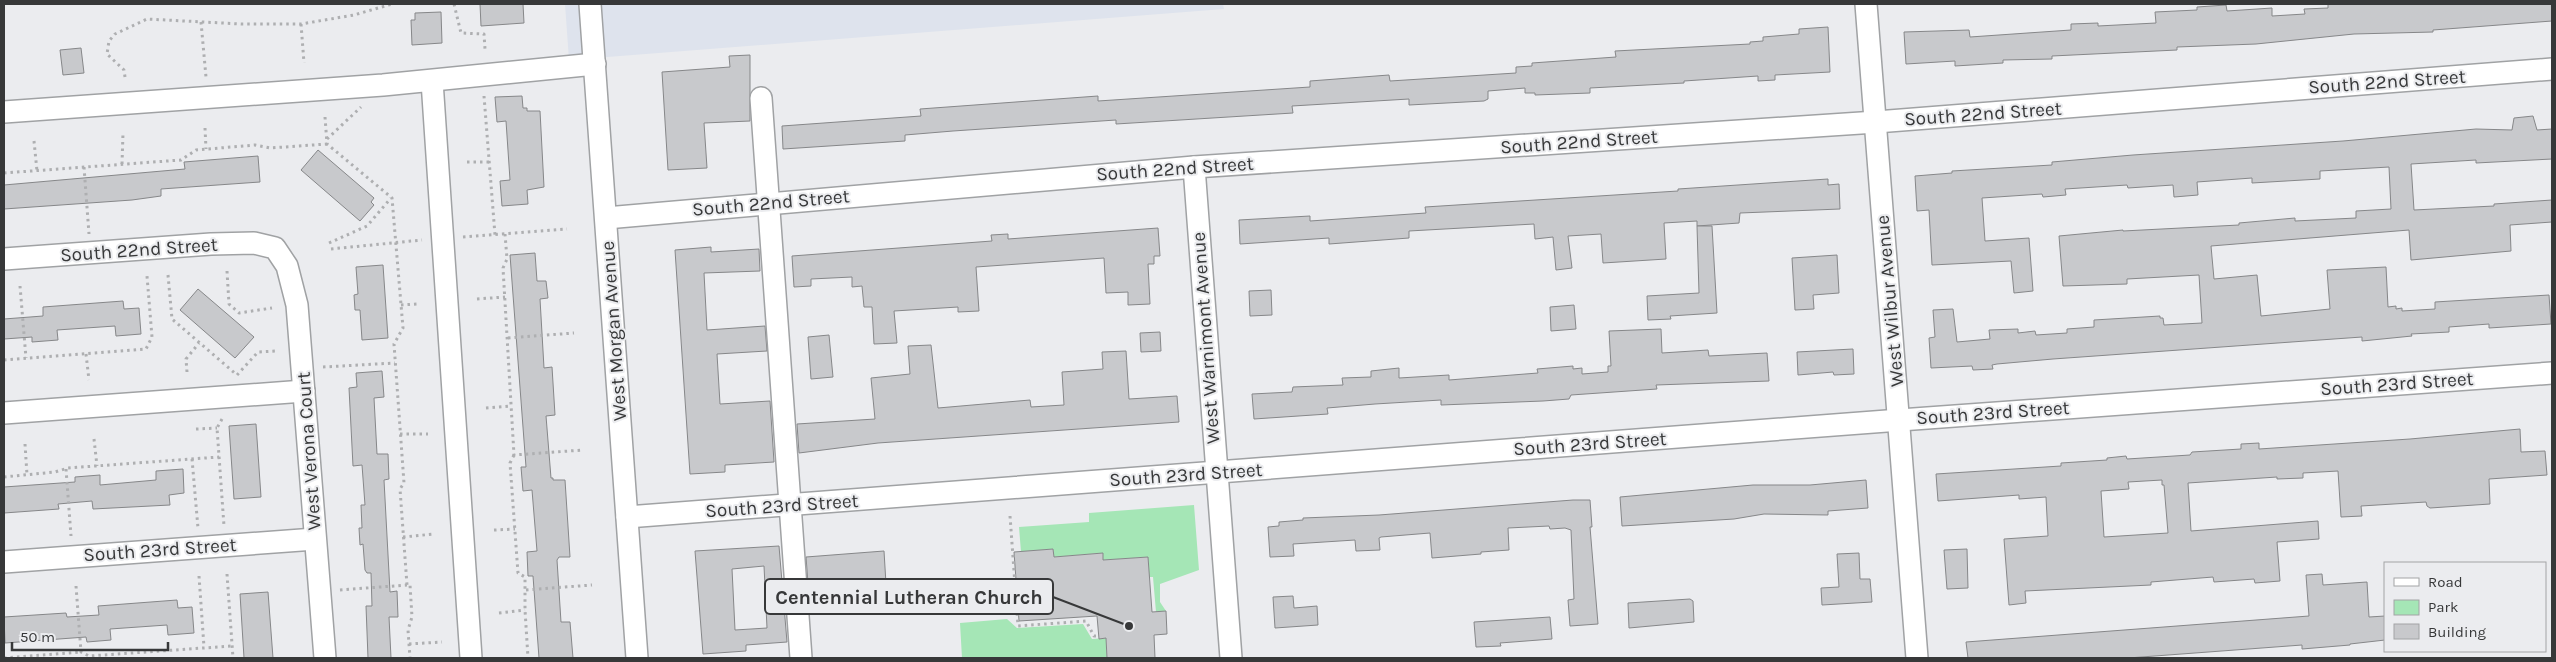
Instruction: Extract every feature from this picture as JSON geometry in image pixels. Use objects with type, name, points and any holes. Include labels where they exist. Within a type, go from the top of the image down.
[{"type":"street","name":"West Morgan Avenue","points":[[590,4],[637,658]]},
{"type":"street","name":"West Wilbur Avenue","points":[[1866,4],[1900,420],[1917,658]]},
{"type":"street","points":[[4,112],[383,85],[595,64]]},
{"type":"street","name":"South 22nd Street","points":[[606,218],[1194,167],[1876,122],[2552,69]]},
{"type":"street","points":[[432,81],[471,658]]},
{"type":"street","points":[[761,98],[801,658]]},
{"type":"street","name":"West Warnimont Avenue","points":[[1194,167],[1231,658]]},
{"type":"street","name":"South 22nd Street","points":[[4,259],[211,244],[254,243],[275,248]]},
{"type":"street","name":"West Verona Court","points":[[275,248],[287,266],[297,305],[325,658]]},
{"type":"street","name":"South 23rd Street","points":[[627,517],[1900,420],[2552,374]]},
{"type":"street","points":[[4,413],[304,390]]},
{"type":"street","name":"South 23rd Street","points":[[4,562],[316,539]]},
{"type":"path","points":[[125,77],[124,70],[107,54],[109,41],[115,34],[147,19],[241,24],[301,24],[354,15],[392,4]]},
{"type":"path","points":[[454,4],[461,33],[484,34],[485,49]]},
{"type":"path","points":[[201,22],[208,98]]},
{"type":"path","points":[[301,24],[304,63]]},
{"type":"path","points":[[4,173],[181,160],[196,150],[206,149],[255,145],[270,148],[327,142],[383,85]]},
{"type":"path","points":[[493,94],[484,95],[495,235]]},
{"type":"path","points":[[325,117],[327,142],[392,198],[402,328],[394,344],[404,483],[400,489],[403,537],[407,585],[410,585],[412,617],[408,630],[410,658]]},
{"type":"path","points":[[205,128],[206,149]]},
{"type":"path","points":[[122,133],[122,164]]},
{"type":"path","points":[[34,141],[37,171]]},
{"type":"path","points":[[468,162],[489,162]]},
{"type":"path","points":[[84,167],[89,235]]},
{"type":"path","points":[[329,243],[367,226],[392,198]]},
{"type":"path","points":[[505,234],[507,260],[503,268],[514,455],[510,462],[518,573],[525,577],[528,658]]},
{"type":"path","points":[[227,271],[229,304],[238,313],[272,308]]},
{"type":"path","points":[[168,275],[172,320],[237,375],[258,352],[276,351]]},
{"type":"path","points":[[4,360],[146,349],[152,337],[147,276]]},
{"type":"path","points":[[20,286],[26,358]]},
{"type":"path","points":[[477,300],[505,297]]},
{"type":"path","points":[[400,305],[417,304]]},
{"type":"path","points":[[508,338],[574,333]]},
{"type":"path","points":[[187,372],[186,359],[199,343]]},
{"type":"path","points":[[86,354],[89,380]]},
{"type":"path","points":[[324,367],[396,363]]},
{"type":"path","points":[[486,408],[511,406]]},
{"type":"path","points":[[224,527],[217,428],[221,419],[231,418]]},
{"type":"path","points":[[196,429],[217,428]]},
{"type":"path","points":[[400,434],[428,434]]},
{"type":"path","points":[[94,439],[97,466]]},
{"type":"path","points":[[25,444],[27,475]]},
{"type":"path","points":[[514,455],[582,450]]},
{"type":"path","points":[[4,477],[97,466],[219,457]]},
{"type":"path","points":[[192,459],[198,529]]},
{"type":"path","points":[[66,469],[71,539]]},
{"type":"path","points":[[1010,516],[1018,626],[1086,621],[1094,636],[1098,636]]},
{"type":"path","points":[[494,530],[515,529]]},
{"type":"path","points":[[403,537],[434,534]]},
{"type":"path","points":[[227,574],[233,658]]},
{"type":"path","points":[[199,576],[204,647]]},
{"type":"path","points":[[339,590],[407,585]]},
{"type":"path","points":[[526,590],[592,585]]},
{"type":"path","points":[[76,586],[81,652]]},
{"type":"path","points":[[499,613],[525,610]]},
{"type":"path","points":[[409,644],[442,642]]},
{"type":"path","points":[[4,658],[42,657],[81,652],[89,656],[102,657],[232,646]]},
{"type":"shaded area","points":[[565,4],[1223,4],[1224,9],[569,60]]},
{"type":"green space","points":[[1194,505],[1199,570],[1160,584],[1160,602],[1166,611],[1156,612],[1153,577],[1149,577],[1148,557],[1103,560],[1102,553],[1054,557],[1053,549],[1021,552],[1019,527],[1089,522],[1089,513]]},
{"type":"green space","points":[[1007,619],[1017,628],[1083,624],[1092,639],[1106,638],[1107,658],[962,658],[960,623]]},
{"type":"building","points":[[480,4],[523,4],[524,23],[481,26]]},
{"type":"building","points":[[2328,4],[2552,4],[2552,21],[2433,30],[2433,32],[2354,34],[2256,44],[2177,47],[2177,50],[2052,56],[2052,59],[2003,60],[2003,63],[1955,66],[1955,61],[1906,64],[1904,32],[1969,30],[1970,37],[2071,30],[2071,24],[2098,23],[2098,26],[2156,23],[2155,12],[2197,10],[2197,7],[2226,5],[2227,11],[2272,8],[2272,16],[2305,14],[2304,9],[2328,8]]},
{"type":"building","points":[[441,12],[442,43],[412,45],[411,20],[415,20],[415,13]]},
{"type":"building","points":[[1828,27],[1830,72],[1775,75],[1775,80],[1758,81],[1758,76],[1684,81],[1684,83],[1590,88],[1590,93],[1535,95],[1535,93],[1525,93],[1525,88],[1488,91],[1488,99],[1484,101],[1409,105],[1409,99],[1292,106],[1293,113],[1116,124],[1116,120],[953,131],[905,135],[905,141],[783,149],[782,126],[921,116],[920,109],[1098,96],[1098,101],[1310,87],[1310,81],[1389,75],[1390,81],[1516,73],[1516,67],[1532,66],[1532,63],[1616,57],[1615,51],[1750,44],[1750,42],[1763,41],[1763,37],[1799,34],[1799,29]]},
{"type":"building","points":[[81,48],[84,73],[63,75],[60,50]]},
{"type":"building","points":[[750,55],[750,121],[704,123],[707,168],[668,170],[662,72],[730,67],[729,56]]},
{"type":"building","points":[[522,96],[523,108],[527,108],[527,111],[540,111],[544,187],[527,190],[528,204],[502,206],[500,181],[510,180],[506,121],[497,122],[495,97]]},
{"type":"building","points":[[2533,116],[2537,130],[2552,129],[2552,159],[2476,163],[2476,160],[2411,164],[2414,210],[2494,206],[2494,204],[2552,200],[2552,222],[2510,225],[2511,251],[2411,260],[2409,230],[2211,246],[2214,279],[2257,275],[2261,316],[2330,309],[2327,270],[2386,267],[2388,307],[2396,306],[2396,309],[2402,308],[2402,311],[2435,309],[2435,302],[2549,295],[2551,324],[2489,328],[2489,324],[2449,327],[2449,332],[2411,334],[2412,336],[2362,341],[2362,337],[2053,359],[1997,364],[1992,365],[1993,369],[1973,370],[1972,366],[1931,368],[1929,338],[1935,337],[1933,310],[1953,309],[1957,342],[1990,339],[1989,330],[2018,329],[2018,333],[2035,331],[2036,335],[2067,333],[2067,329],[2094,327],[2094,320],[2160,316],[2160,318],[2163,318],[2164,325],[2202,323],[2199,275],[2127,279],[2127,284],[2063,286],[2059,236],[2123,230],[2239,225],[2239,223],[2295,218],[2295,221],[2356,218],[2356,211],[2391,209],[2389,167],[2320,171],[2320,179],[2252,183],[2252,178],[2197,182],[2198,195],[2174,197],[2173,185],[2128,188],[2127,185],[2065,189],[2066,195],[2043,197],[2042,194],[1982,198],[1985,241],[2029,238],[2033,291],[2014,293],[2011,261],[1932,265],[1929,210],[1917,211],[1915,176],[1952,173],[1952,171],[2052,165],[2052,162],[2133,155],[2343,141],[2476,129],[2512,130],[2514,118]]},
{"type":"building","points":[[318,150],[374,198],[371,202],[374,205],[360,221],[301,170]]},
{"type":"building","points":[[258,156],[260,182],[161,189],[161,196],[132,200],[4,209],[4,185],[185,169],[184,162]]},
{"type":"building","points":[[1828,179],[1828,185],[1839,184],[1840,209],[1740,213],[1739,223],[1697,226],[1697,221],[1664,223],[1666,259],[1603,263],[1601,234],[1568,236],[1572,268],[1556,270],[1553,237],[1535,239],[1534,224],[1409,231],[1409,238],[1329,244],[1329,238],[1240,244],[1239,220],[1310,216],[1310,221],[1426,213],[1425,207],[1678,191],[1678,189]]},
{"type":"building","points":[[1697,226],[1712,226],[1717,313],[1670,316],[1671,319],[1648,320],[1647,296],[1699,293]]},
{"type":"building","points":[[1158,228],[1160,256],[1154,256],[1154,264],[1148,264],[1150,304],[1128,305],[1128,292],[1106,293],[1104,258],[976,267],[979,311],[958,312],[958,307],[894,311],[897,343],[874,344],[872,307],[864,307],[862,286],[852,287],[852,277],[811,279],[811,286],[794,287],[792,256],[992,241],[991,235],[1008,234],[1008,239]]},
{"type":"building","points":[[711,247],[711,252],[759,249],[760,271],[704,273],[707,330],[765,326],[767,351],[717,354],[720,404],[770,401],[774,462],[725,465],[725,472],[690,474],[675,250]]},
{"type":"building","points":[[535,253],[537,281],[546,281],[548,298],[540,299],[544,368],[552,367],[555,415],[546,416],[551,478],[553,480],[565,480],[570,557],[559,557],[557,560],[561,622],[570,622],[573,658],[539,658],[533,576],[528,576],[527,552],[537,551],[532,490],[523,491],[521,467],[526,467],[510,255]]},
{"type":"building","points":[[1837,255],[1839,293],[1813,295],[1814,309],[1795,310],[1792,258]]},
{"type":"building","points":[[383,265],[388,338],[362,340],[360,310],[355,310],[354,295],[358,294],[356,267]]},
{"type":"building","points":[[198,289],[254,337],[235,358],[180,310]]},
{"type":"building","points":[[1271,290],[1272,315],[1250,316],[1249,291]]},
{"type":"building","points":[[123,301],[124,309],[139,308],[141,334],[116,336],[115,326],[57,330],[58,340],[32,342],[32,337],[4,339],[4,319],[43,316],[43,307]]},
{"type":"building","points":[[1574,305],[1576,329],[1551,331],[1550,307]]},
{"type":"building","points":[[1661,329],[1662,353],[1708,350],[1709,356],[1767,353],[1769,381],[1656,385],[1657,389],[1571,395],[1569,399],[1543,401],[1441,405],[1441,400],[1375,404],[1327,408],[1328,414],[1254,419],[1252,394],[1292,392],[1293,387],[1343,385],[1342,378],[1371,377],[1371,371],[1399,368],[1399,378],[1449,375],[1449,380],[1538,373],[1537,369],[1573,366],[1573,369],[1582,368],[1582,374],[1608,372],[1608,366],[1611,366],[1609,331]]},
{"type":"building","points":[[1160,332],[1161,351],[1141,352],[1140,333]]},
{"type":"building","points":[[829,335],[833,377],[811,379],[808,337]]},
{"type":"building","points":[[931,345],[938,408],[1030,400],[1031,407],[1064,405],[1062,372],[1103,369],[1102,352],[1126,351],[1129,399],[1177,396],[1179,422],[878,443],[799,453],[797,424],[875,419],[871,378],[910,374],[908,346]]},
{"type":"building","points":[[1853,349],[1854,374],[1834,375],[1833,372],[1798,375],[1797,352]]},
{"type":"building","points":[[382,371],[384,397],[374,398],[377,454],[388,454],[389,479],[384,480],[390,592],[397,591],[398,617],[389,617],[391,658],[368,658],[366,606],[372,606],[371,573],[367,573],[365,570],[363,544],[360,545],[359,528],[362,528],[361,505],[365,505],[362,465],[353,466],[349,388],[357,387],[356,373]]},
{"type":"building","points":[[256,424],[261,497],[234,499],[229,426]]},
{"type":"building","points":[[2520,429],[2521,452],[2545,451],[2547,475],[2489,479],[2490,504],[2430,508],[2426,502],[2361,506],[2362,516],[2341,517],[2338,471],[2303,473],[2303,478],[2277,479],[2277,477],[2188,483],[2191,531],[2318,521],[2319,539],[2277,542],[2280,581],[2255,583],[2254,579],[2214,582],[2213,577],[2151,582],[2151,585],[2025,591],[2026,603],[2009,605],[2004,539],[2048,536],[2046,497],[2019,499],[2019,495],[1938,501],[1936,474],[2061,466],[2061,463],[2107,460],[2107,458],[2126,456],[2127,459],[2190,455],[2192,452],[2241,449],[2241,444],[2259,443],[2259,449],[2410,439]],"holes":[[[2162,480],[2162,485],[2164,485],[2168,533],[2104,537],[2101,491],[2129,489],[2128,482]]]},
{"type":"building","points":[[183,469],[184,493],[169,495],[170,505],[93,509],[92,501],[58,504],[59,509],[4,513],[4,487],[75,482],[75,477],[100,475],[100,485],[156,480],[156,471]]},
{"type":"building","points":[[1866,480],[1868,508],[1828,511],[1828,515],[1764,514],[1734,519],[1622,526],[1620,497],[1753,485],[1810,485]]},
{"type":"building","points":[[1590,500],[1592,527],[1590,527],[1598,624],[1570,626],[1568,600],[1574,599],[1571,530],[1565,528],[1550,529],[1549,526],[1508,528],[1509,550],[1481,552],[1481,554],[1432,558],[1430,533],[1381,537],[1379,538],[1380,550],[1356,551],[1355,540],[1293,544],[1294,556],[1270,557],[1268,527],[1279,526],[1279,522],[1303,520],[1303,518],[1379,515]]},
{"type":"building","points":[[779,546],[787,642],[746,645],[746,651],[703,654],[695,551]],"holes":[[[764,566],[767,628],[735,630],[732,569]]]},
{"type":"building","points":[[1053,549],[1054,557],[1103,553],[1103,560],[1148,557],[1152,612],[1166,611],[1167,634],[1154,635],[1155,658],[1107,658],[1106,638],[1099,639],[1097,616],[1019,621],[1014,552]]},
{"type":"building","points":[[1967,549],[1968,588],[1947,589],[1944,550]]},
{"type":"building","points":[[884,551],[886,584],[862,586],[862,580],[808,583],[806,557]]},
{"type":"building","points":[[1859,553],[1860,579],[1870,579],[1872,602],[1822,605],[1821,588],[1839,587],[1837,554]]},
{"type":"building","points":[[2322,574],[2323,585],[2367,582],[2369,617],[2384,616],[2384,640],[2302,649],[2302,645],[2128,658],[1968,658],[1966,642],[2309,616],[2306,575]]},
{"type":"building","points":[[268,592],[273,658],[244,658],[240,594]]},
{"type":"building","points":[[1293,596],[1294,608],[1317,606],[1318,625],[1275,628],[1273,597]]},
{"type":"building","points":[[1690,599],[1693,601],[1694,622],[1629,628],[1628,603]]},
{"type":"building","points":[[177,600],[178,608],[192,607],[194,633],[168,635],[167,625],[110,629],[111,640],[87,642],[86,637],[5,643],[4,617],[66,613],[67,617],[99,615],[98,606]]},
{"type":"building","points":[[1550,617],[1552,639],[1500,643],[1501,646],[1476,647],[1474,622]]},
{"type":"place","name":"Centennial Lutheran Church","points":[[1129,626]]}]
